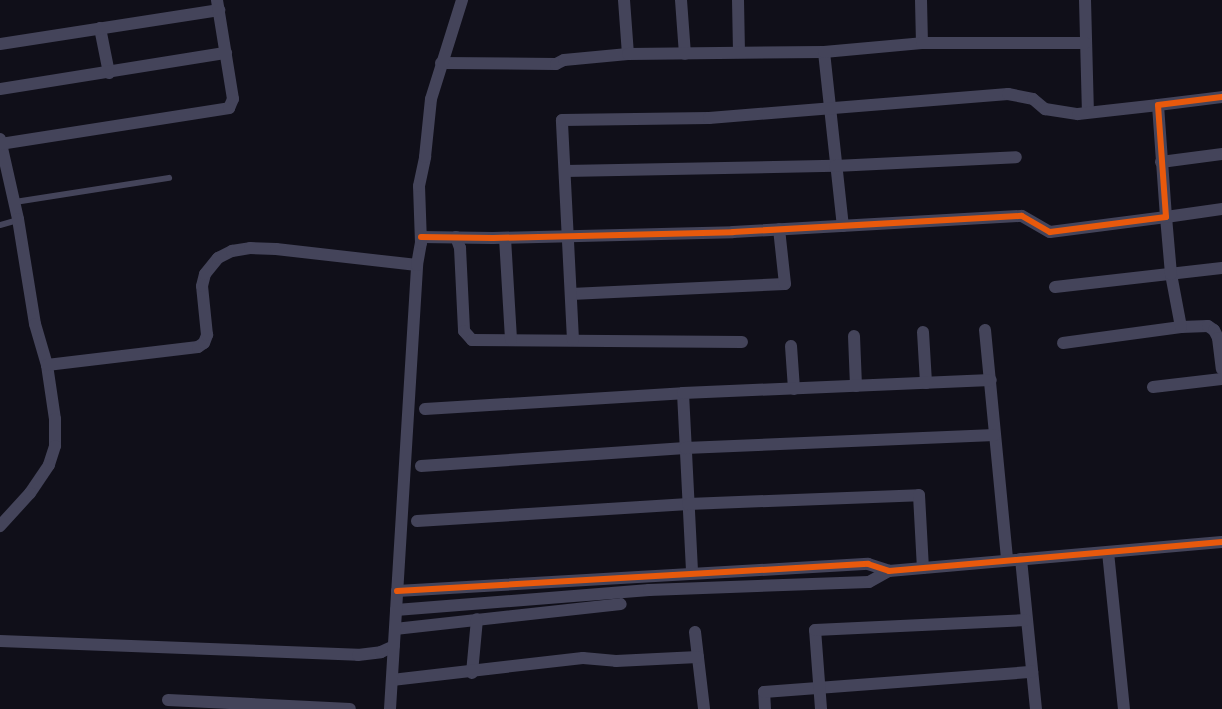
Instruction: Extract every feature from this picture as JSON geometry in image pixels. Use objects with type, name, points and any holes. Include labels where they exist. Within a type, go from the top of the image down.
[{"type":"street","points":[[390,709],[417,265],[421,237],[418,186],[425,157],[431,99],[462,0]]},
{"type":"street","points":[[624,0],[628,54]]},
{"type":"street","points":[[681,0],[685,54]]},
{"type":"street","points":[[738,0],[739,52]]},
{"type":"street","points":[[921,0],[922,43]]},
{"type":"street","points":[[1085,0],[1088,112]]},
{"type":"street","points":[[0,44],[100,28],[218,5],[233,99],[225,111],[0,142],[15,202],[35,324],[46,365],[55,419],[54,446],[49,465],[41,478],[0,526]]},
{"type":"street","points":[[100,28],[109,73]]},
{"type":"street","points":[[441,63],[497,66],[556,63],[564,60],[628,54],[824,52],[922,43],[1085,43]]},
{"type":"street","points":[[824,52],[843,226]]},
{"type":"street","points":[[0,89],[226,53]]},
{"type":"street","points":[[573,340],[565,171],[562,163],[562,120],[709,118],[1008,94],[1033,99],[1045,109],[1078,114],[1222,97]]},
{"type":"street","points":[[1158,105],[1171,274],[1181,327]]},
{"type":"street","points":[[1161,162],[1222,154]]},
{"type":"street","points":[[565,171],[835,166],[1016,157]]},
{"type":"street","points":[[421,237],[505,238],[779,229],[1022,216],[1050,232],[1222,209]]},
{"type":"street","points":[[571,294],[785,284],[779,229]]},
{"type":"street","points":[[456,237],[460,248],[464,332],[472,340],[742,342]]},
{"type":"street","points":[[505,238],[511,340]]},
{"type":"street","points":[[46,365],[198,347],[204,343],[207,335],[202,286],[205,274],[218,258],[232,251],[250,248],[276,249],[417,265]]},
{"type":"street","points":[[1055,287],[1222,268]]},
{"type":"street","points":[[1063,343],[1181,327],[1208,326],[1214,330],[1218,338],[1222,369]]},
{"type":"street","points":[[985,330],[1007,561]]},
{"type":"street","points":[[923,332],[926,383]]},
{"type":"street","points":[[854,336],[856,386]]},
{"type":"street","points":[[791,346],[794,389]]},
{"type":"street","points":[[425,409],[683,393],[991,380]]},
{"type":"street","points":[[1153,387],[1222,380]]},
{"type":"street","points":[[683,393],[692,573]]},
{"type":"street","points":[[420,466],[685,448],[995,435]]},
{"type":"street","points":[[417,521],[688,504],[919,495],[923,568]]},
{"type":"street","points":[[397,591],[868,564],[889,571],[1222,542]]},
{"type":"street","points":[[1108,552],[1124,709]]},
{"type":"street","points":[[1021,559],[1036,709]]},
{"type":"street","points":[[396,610],[649,590],[869,582],[889,571]]},
{"type":"street","points":[[395,629],[621,604]]},
{"type":"street","points":[[472,673],[477,619]]},
{"type":"street","points":[[821,709],[814,630],[1026,620]]},
{"type":"street","points":[[695,632],[704,709]]},
{"type":"street","points":[[0,641],[358,655],[381,652],[394,646]]},
{"type":"street","points":[[392,680],[472,673],[583,658],[616,661],[698,657]]},
{"type":"street","points":[[765,709],[764,692],[819,686],[1032,672]]},
{"type":"street","points":[[168,700],[221,705],[350,709]]},
{"type":"lane","points":[[15,202],[169,178]]},
{"type":"lane","points":[[0,225],[18,219]]},
{"type":"cycle path","points":[[421,237],[493,238],[733,232],[1022,216],[1050,232],[1166,217],[1158,105],[1222,97]]},
{"type":"cycle path","points":[[397,591],[868,564],[889,571],[1222,542]]}]
